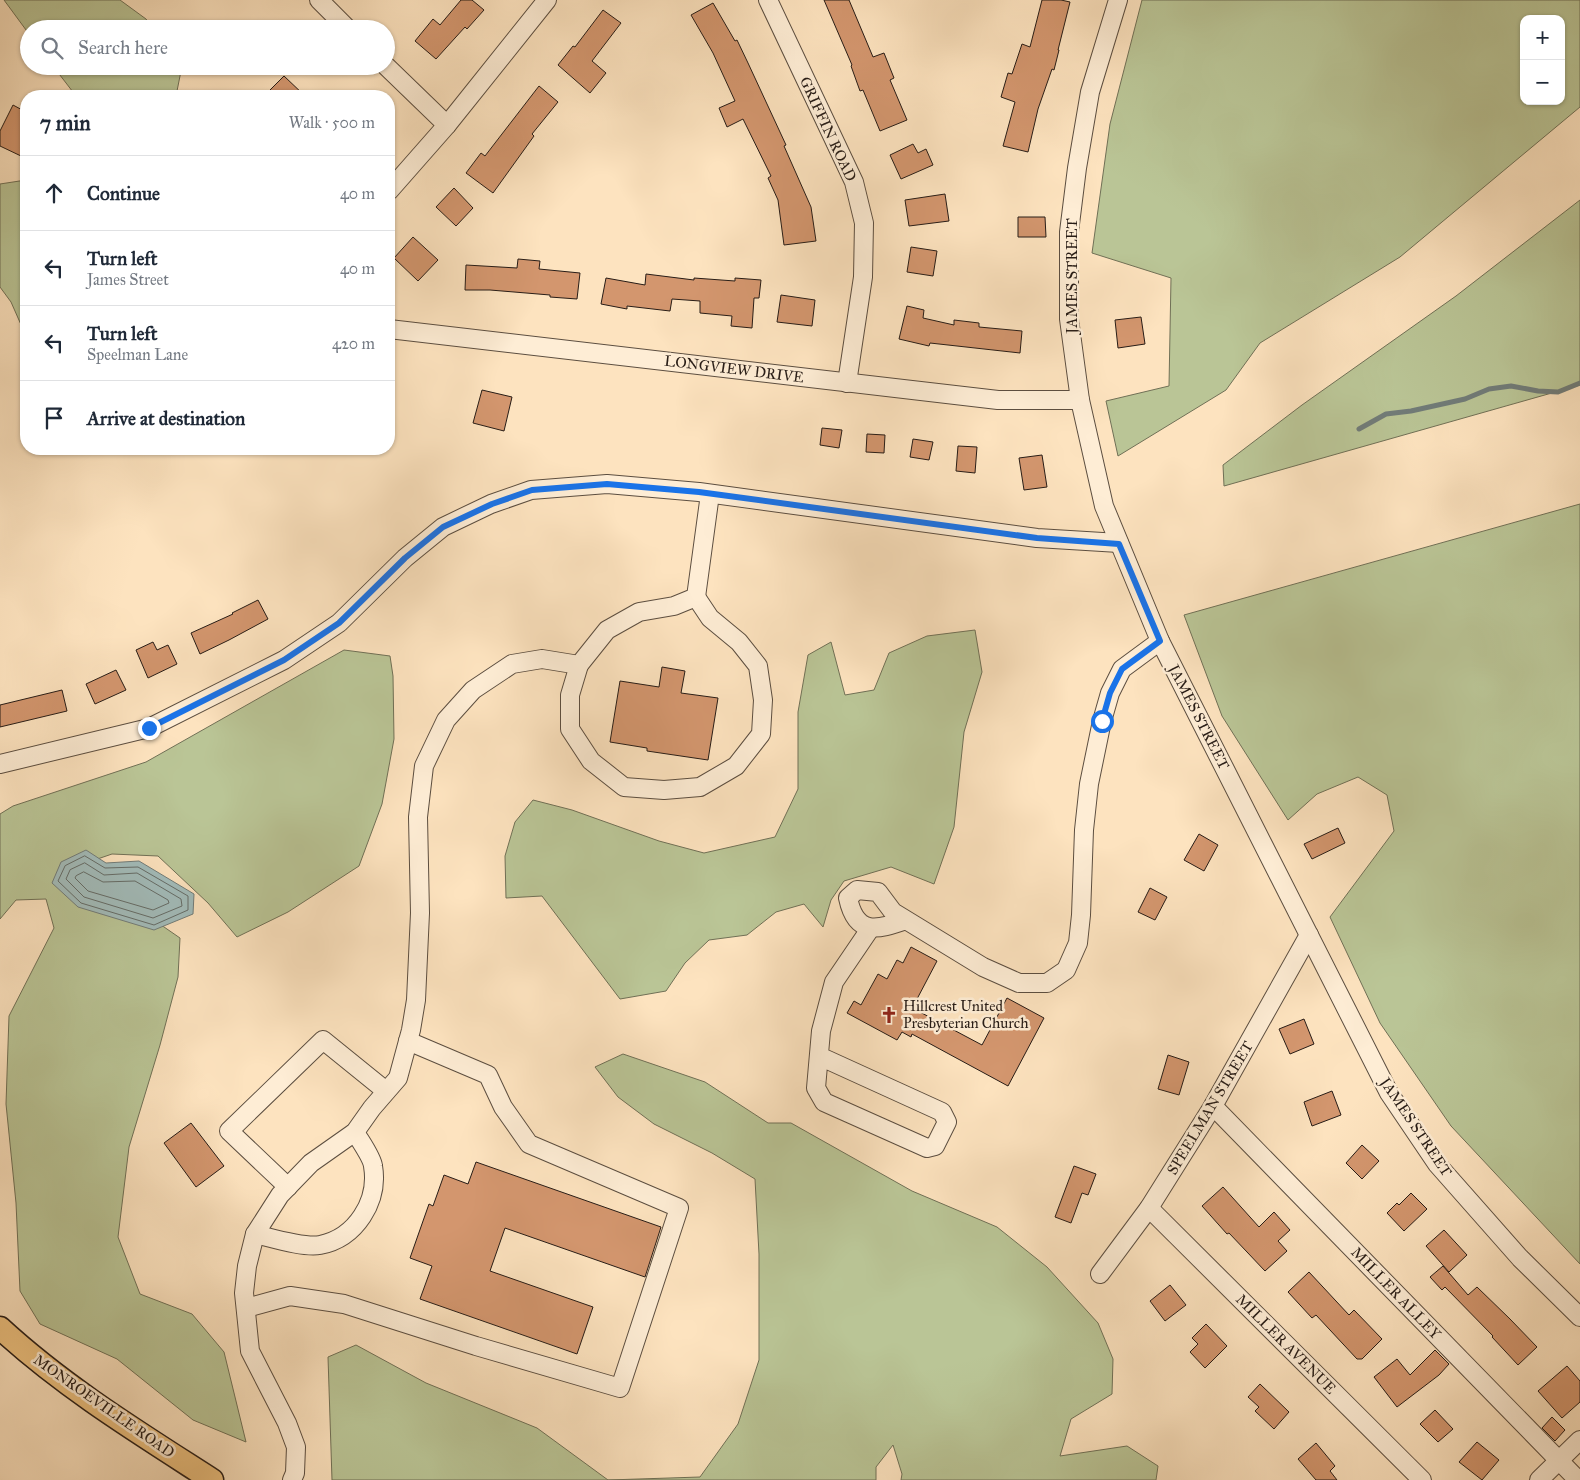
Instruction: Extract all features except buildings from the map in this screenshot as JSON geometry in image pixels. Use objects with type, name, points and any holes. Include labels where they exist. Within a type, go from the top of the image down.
[{"type":"main road","name":"MONROEVILLE ROAD","points":[[0,1328],[38,1361],[106,1411],[212,1480]]},
{"type":"street","points":[[319,0],[339,20]]},
{"type":"street","points":[[395,184],[447,125],[547,0]]},
{"type":"street","name":"GRIFFIN ROAD","points":[[768,0],[854,182],[864,223],[863,277],[847,382]]},
{"type":"street","name":"JAMES STREET","points":[[1118,0],[1090,92],[1077,168],[1069,232],[1070,319],[1080,400],[1104,506],[1160,641],[1389,1093],[1437,1164],[1520,1258],[1580,1316]]},
{"type":"street","points":[[395,75],[447,125]]},
{"type":"street","name":"LONGVIEW DRIVE","points":[[395,330],[998,400],[1080,400]]},
{"type":"street","points":[[0,764],[149,728],[284,660],[339,623],[405,558],[443,527],[492,504],[532,490],[607,484],[710,494],[1037,538],[1119,544]]},
{"type":"street","points":[[696,597],[674,606],[639,612],[607,630],[579,665],[570,695],[570,729],[591,761],[624,786],[664,790],[700,787],[736,766],[761,734],[763,700],[758,666],[739,642],[710,618],[696,597],[710,494]]},
{"type":"street","points":[[906,920],[884,928],[870,929],[861,924],[850,907],[848,898],[857,890],[878,892],[893,912],[983,967],[1019,982],[1047,983],[1066,970],[1078,943],[1081,914],[1082,862],[1089,784],[1110,693],[1122,669],[1160,641]]},
{"type":"street","points":[[292,1480],[295,1473],[296,1447],[287,1423],[250,1351],[244,1293],[247,1266],[256,1234],[280,1195],[311,1163],[355,1132],[398,1078],[408,1042],[416,1000],[420,913],[418,817],[424,766],[446,720],[473,690],[512,664],[542,659],[579,665]]},
{"type":"street","points":[[819,1056],[942,1112],[947,1122],[935,1146],[927,1148],[824,1102],[816,1088],[819,1056],[822,1031],[834,982],[870,929]]},
{"type":"street","name":"SPEELMAN STREET","points":[[1100,1274],[1149,1208],[1214,1106],[1309,935]]},
{"type":"street","points":[[288,1187],[229,1131],[249,1111],[323,1040],[386,1091]]},
{"type":"street","points":[[246,1308],[290,1296],[344,1304],[476,1346],[620,1388],[679,1208],[529,1144],[503,1107],[488,1075],[408,1042]]},
{"type":"street","name":"MILLER ALLEY","points":[[1214,1106],[1578,1480]]},
{"type":"street","points":[[256,1234],[290,1242],[320,1245],[341,1237],[356,1226],[368,1206],[374,1186],[373,1164],[355,1132]]},
{"type":"street","name":"MILLER AVENUE","points":[[1149,1208],[1422,1480]]},
{"type":"street","points":[[1539,1480],[1580,1440]]},
{"type":"green space","points":[[4,0],[120,0],[147,20],[20,20],[20,22]]},
{"type":"green space","points":[[1142,0],[1580,0],[1580,107],[1400,257],[1260,343],[1226,390],[1118,456],[1106,401],[1169,386],[1171,278],[1092,253],[1110,124]]},
{"type":"green space","points":[[60,75],[180,75],[177,90],[71,90]]},
{"type":"green space","points":[[20,181],[20,322],[11,302],[0,287],[0,184]]},
{"type":"green space","points":[[1580,200],[1580,385],[1224,486],[1223,465],[1302,405],[1456,296]]},
{"type":"green space","points":[[1580,504],[1580,1264],[1451,1126],[1380,1023],[1330,917],[1394,831],[1387,795],[1358,777],[1317,794],[1288,820],[1222,716],[1184,615]]},
{"type":"green space","points":[[975,630],[982,672],[964,732],[954,827],[934,884],[891,867],[844,881],[831,900],[823,927],[804,904],[776,912],[747,935],[709,940],[685,963],[666,991],[620,999],[542,896],[506,898],[505,856],[515,822],[533,800],[572,810],[659,841],[704,853],[775,837],[798,789],[798,712],[808,655],[831,642],[845,695],[874,690],[889,653],[927,636]]},
{"type":"green space","points":[[344,650],[390,656],[393,676],[394,739],[382,804],[359,866],[288,912],[237,937],[208,903],[158,856],[112,854],[80,865],[122,898],[180,938],[178,977],[160,1045],[129,1147],[118,1237],[140,1294],[192,1314],[224,1352],[246,1442],[193,1420],[117,1359],[40,1324],[20,1291],[16,1203],[6,1104],[9,1016],[54,928],[46,899],[16,900],[0,919],[0,814],[13,806],[146,762]]},
{"type":"green space","points":[[623,1054],[705,1082],[768,1123],[791,1123],[912,1191],[997,1227],[1047,1267],[1098,1323],[1113,1359],[1112,1394],[1071,1419],[1060,1456],[1127,1446],[1158,1466],[1156,1480],[901,1480],[902,1474],[893,1445],[876,1467],[876,1480],[608,1480],[700,1477],[738,1424],[759,1360],[759,1254],[755,1179],[712,1153],[654,1124],[618,1097],[595,1067]]},
{"type":"green space","points":[[356,1345],[426,1383],[537,1428],[608,1480],[332,1480],[328,1357]]},
{"type":"water","points":[[86,850],[106,863],[139,861],[194,894],[193,914],[154,930],[78,907],[52,883],[61,862]]},
{"type":"waterway","points":[[1359,429],[1386,414],[1411,411],[1465,399],[1489,389],[1511,386],[1538,391],[1558,392],[1580,383]]},
{"type":"place","name":"Hillcrest United Presbyterian Church","points":[[889,1015]]},
{"type":"route","points":[[149,728],[284,660],[339,623],[405,558],[443,527],[492,504],[532,490],[607,484],[699,492],[1037,538],[1119,544],[1160,641],[1122,669],[1110,693],[1102,721]]}]
